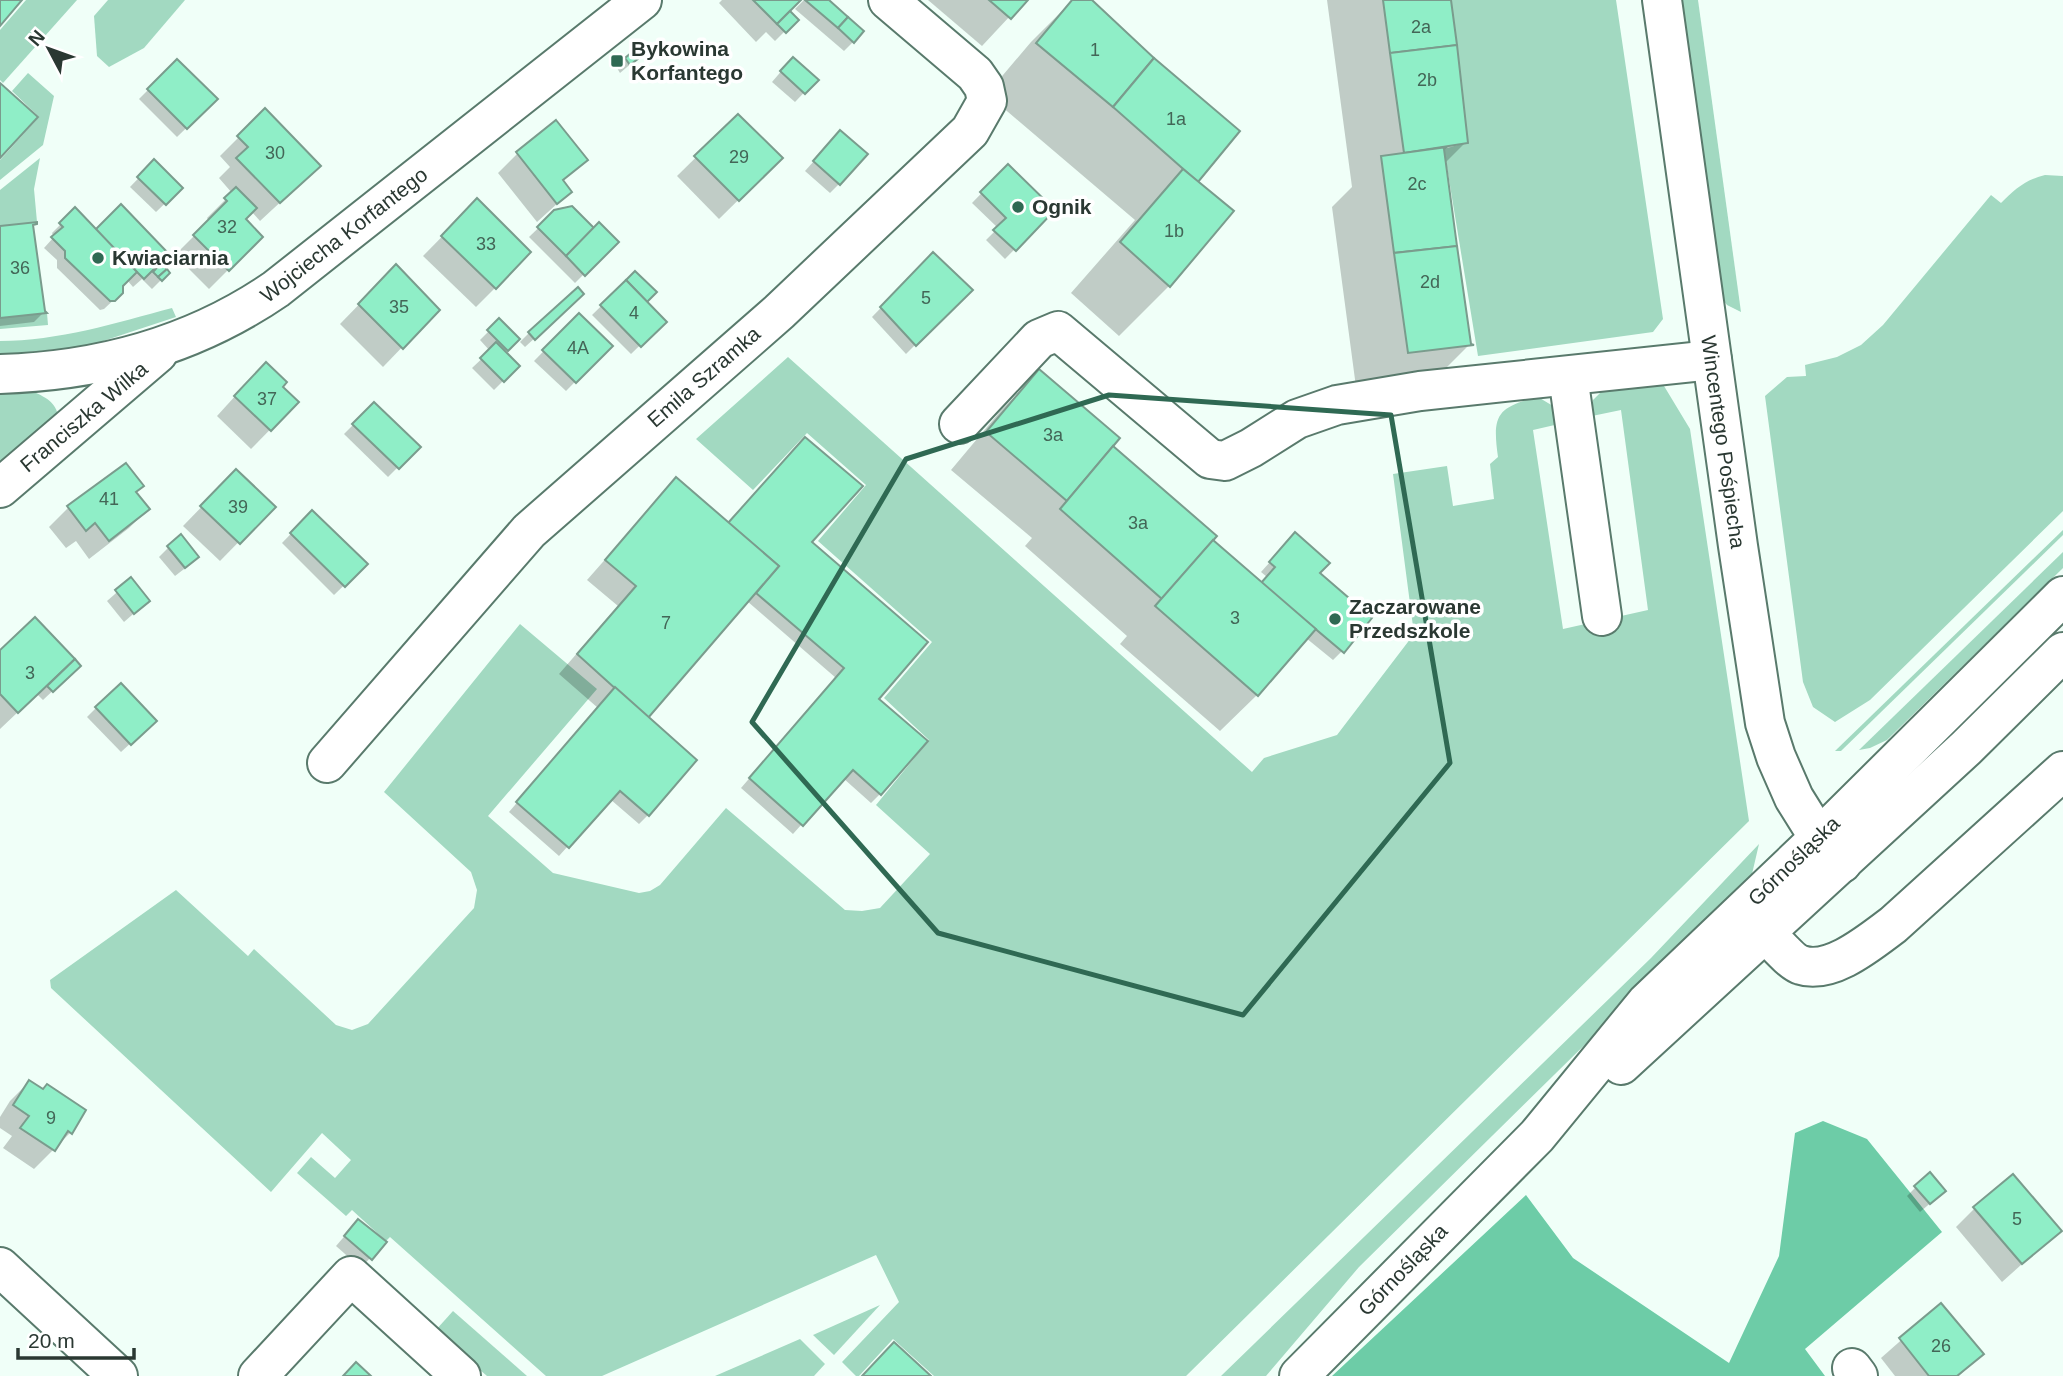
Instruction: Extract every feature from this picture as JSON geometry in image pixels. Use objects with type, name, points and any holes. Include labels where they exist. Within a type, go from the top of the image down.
[{"type":"street","name":"Wojciecha Korfantego","points":[[0,374],[35,373],[95,365],[167,345],[227,320],[276,289],[642,0]]},
{"type":"street","name":"Emila Szramka","points":[[327,763],[528,531],[779,312],[970,131],[987,101],[984,87],[975,74],[888,0]]},
{"type":"street","name":"Wincentego Pośpiecha","points":[[1662,0],[1765,723],[1788,786],[1830,851]]},
{"type":"street","points":[[959,424],[1040,340],[1058,331],[1210,459],[1225,461],[1297,419],[1337,405],[1420,391],[1712,360]]},
{"type":"street","name":"Franciszka Wilka","points":[[0,488],[167,345]]},
{"type":"street","points":[[1569,376],[1602,616]]},
{"type":"street","name":"Górnośląska","points":[[1537,1136],[1587,1096],[1765,933],[1830,851],[2063,596]]},
{"type":"street","name":"Górnośląska","points":[[1299,1376],[1537,1136],[1646,1003],[1830,851],[1966,748],[2063,652]]},
{"type":"street","points":[[1765,933],[1799,965],[1830,965],[1893,925],[2063,771]]},
{"type":"street","points":[[0,1267],[118,1376]]},
{"type":"street","points":[[258,1376],[351,1276],[461,1376]]},
{"type":"highlighted area","points":[[1109,395],[1391,415],[1450,763],[1243,1015],[938,933],[752,722],[906,459]]},
{"type":"green space","points":[[26,0],[77,0],[3,83],[0,80],[0,30]]},
{"type":"green space","points":[[108,0],[185,0],[144,48],[109,67],[97,56],[94,16]]},
{"type":"green space","points":[[1450,0],[1616,0],[1663,319],[1653,332],[1478,356],[1444,149],[1468,142]]},
{"type":"green space","points":[[1679,0],[1698,0],[1741,312],[1727,305],[1720,296]]},
{"type":"green space","points":[[28,73],[54,96],[43,145],[0,180],[0,160],[39,117],[12,91]]},
{"type":"green space","points":[[40,158],[34,189],[37,222],[0,226],[0,190]]},
{"type":"green space","points":[[2045,175],[2063,176],[2063,511],[1870,700],[1835,722],[1813,707],[1803,682],[1765,396],[1787,377],[1806,376],[1805,365],[1837,357],[1861,345],[1883,325],[1991,195],[2001,203],[2021,186]]},
{"type":"green space","points":[[172,308],[176,317],[88,346],[0,355],[0,341],[65,335]]},
{"type":"green space","points":[[47,313],[48,325],[0,329],[0,318]]},
{"type":"green space","points":[[788,357],[1252,772],[1264,758],[1337,735],[1414,634],[1393,474],[1447,466],[1453,506],[1494,499],[1490,464],[1498,457],[1496,431],[1500,415],[1514,405],[1538,397],[1553,406],[1559,424],[1533,430],[1563,629],[1648,610],[1621,410],[1592,416],[1593,400],[1604,389],[1661,381],[1690,429],[1749,821],[1186,1376],[934,1376],[893,1339],[859,1376],[856,1376],[842,1362],[899,1302],[876,1255],[602,1376],[546,1376],[390,1237],[386,1241],[352,1210],[346,1216],[297,1173],[311,1157],[335,1178],[351,1160],[322,1133],[271,1192],[51,988],[50,980],[176,890],[248,956],[254,949],[336,1025],[352,1030],[368,1024],[474,908],[477,890],[471,872],[384,792],[520,624],[597,689],[488,816],[553,873],[639,893],[650,891],[660,885],[726,808],[845,910],[880,908],[930,854],[876,805],[929,740],[884,698],[932,642],[818,541],[866,485],[807,433],[753,490],[696,439]]},
{"type":"green space","points":[[32,391],[51,402],[60,422],[0,480],[0,393]]},
{"type":"green space","points":[[2063,530],[2063,535],[1841,751],[1835,751]]},
{"type":"green space","points":[[2063,552],[2063,568],[1887,740],[1859,750]]},
{"type":"green space","points":[[1759,844],[1752,874],[1743,889],[1359,1267],[1266,1376],[1221,1376],[1651,958]]},
{"type":"green space","points":[[1823,1121],[1867,1139],[1942,1232],[1805,1349],[1825,1376],[1332,1376],[1526,1195],[1573,1258],[1729,1363],[1779,1256],[1795,1133]]},
{"type":"green space","points":[[880,1305],[834,1355],[813,1335]]},
{"type":"green space","points":[[453,1311],[527,1376],[487,1376],[435,1331]]},
{"type":"green space","points":[[800,1339],[825,1364],[814,1376],[715,1376]]},
{"type":"building","points":[[0,0],[22,0],[0,26]]},
{"type":"building","points":[[753,0],[801,0],[777,24]]},
{"type":"building","points":[[805,0],[829,0],[848,17],[838,28]]},
{"type":"building","points":[[989,0],[1028,0],[1011,19]]},
{"type":"building","points":[[1072,0],[1092,0],[1154,58],[1113,107],[1036,43]]},
{"type":"building","points":[[1383,0],[1451,0],[1457,45],[1390,53]]},
{"type":"building","points":[[790,11],[799,20],[786,33],[777,24]]},
{"type":"building","points":[[848,17],[864,31],[854,43],[838,28]]},
{"type":"building","points":[[642,44],[648,51],[630,65],[625,58]]},
{"type":"building","points":[[1457,45],[1468,143],[1404,153],[1390,53]]},
{"type":"building","points":[[793,57],[819,80],[805,94],[780,71]]},
{"type":"building","points":[[1154,58],[1240,131],[1198,182],[1113,107]]},
{"type":"building","points":[[177,59],[218,99],[187,129],[147,89]]},
{"type":"building","points":[[0,83],[38,117],[0,158]]},
{"type":"building","points":[[265,108],[321,166],[280,203],[236,158],[248,147],[237,136]]},
{"type":"building","points":[[738,114],[783,158],[739,201],[694,156]]},
{"type":"building","points":[[556,120],[588,160],[563,180],[572,192],[557,204],[516,152]]},
{"type":"building","points":[[840,130],[868,154],[840,185],[813,161]]},
{"type":"building","points":[[1447,147],[1444,149],[1457,246],[1394,253],[1381,156]]},
{"type":"building","points":[[154,159],[183,188],[166,205],[137,177]]},
{"type":"building","points":[[1008,164],[1055,210],[1016,251],[993,230],[1006,218],[980,192]]},
{"type":"building","points":[[1183,169],[1234,211],[1170,287],[1120,242]]},
{"type":"building","points":[[236,187],[257,208],[246,219],[263,237],[229,271],[193,235],[227,201],[224,198]]},
{"type":"building","points":[[477,198],[531,252],[496,289],[441,236]]},
{"type":"building","points":[[121,204],[169,254],[144,279],[95,230]]},
{"type":"building","points":[[572,206],[594,228],[566,256],[537,227],[554,210]]},
{"type":"building","points":[[75,207],[137,272],[123,286],[123,293],[115,301],[110,301],[65,258],[65,251],[51,237],[63,227],[59,223]]},
{"type":"building","points":[[37,222],[33,225],[47,313],[0,318],[0,226]]},
{"type":"building","points":[[599,222],[619,242],[585,276],[566,256]]},
{"type":"building","points":[[1457,246],[1471,344],[1474,345],[1408,353],[1394,253]]},
{"type":"building","points":[[933,252],[973,290],[916,346],[880,307]]},
{"type":"building","points":[[161,263],[167,269],[158,277],[153,272]]},
{"type":"building","points":[[396,264],[440,310],[403,349],[358,304]]},
{"type":"building","points":[[167,269],[170,273],[162,281],[158,277]]},
{"type":"building","points":[[635,271],[657,292],[647,302],[626,280]]},
{"type":"building","points":[[626,280],[667,322],[641,347],[600,305]]},
{"type":"building","points":[[578,287],[584,294],[535,340],[528,332]]},
{"type":"building","points":[[579,313],[613,346],[576,383],[542,350]]},
{"type":"building","points":[[499,318],[520,339],[508,351],[487,330]]},
{"type":"building","points":[[496,342],[520,366],[504,382],[480,358]]},
{"type":"building","points":[[266,362],[287,382],[283,387],[299,402],[271,431],[234,396]]},
{"type":"building","points":[[1039,369],[1120,438],[1067,501],[986,432]]},
{"type":"building","points":[[374,402],[421,447],[399,469],[352,424]]},
{"type":"building","points":[[805,437],[863,486],[812,542],[928,642],[879,699],[928,741],[881,795],[853,770],[803,826],[749,778],[844,668],[756,593],[779,566],[728,523]]},
{"type":"building","points":[[1113,446],[1217,536],[1162,599],[1060,509]]},
{"type":"building","points":[[126,463],[144,486],[136,492],[150,509],[109,541],[95,523],[86,531],[67,506]]},
{"type":"building","points":[[236,469],[276,507],[240,544],[200,506]]},
{"type":"building","points":[[676,477],[779,566],[648,718],[577,654],[636,586],[605,560]]},
{"type":"building","points":[[312,510],[368,564],[345,587],[290,533]]},
{"type":"building","points":[[1295,532],[1330,563],[1320,573],[1372,618],[1344,653],[1261,583],[1275,567],[1269,562]]},
{"type":"building","points":[[181,534],[199,557],[185,568],[167,546]]},
{"type":"building","points":[[1213,540],[1316,629],[1258,696],[1155,606]]},
{"type":"building","points":[[131,577],[150,601],[134,614],[115,590]]},
{"type":"building","points":[[35,617],[75,659],[18,713],[0,694],[0,650]]},
{"type":"building","points":[[75,659],[81,666],[53,692],[47,686]]},
{"type":"building","points":[[121,683],[157,721],[131,745],[95,707]]},
{"type":"building","points":[[615,687],[697,760],[649,816],[620,791],[569,848],[516,802]]},
{"type":"building","points":[[29,1080],[43,1089],[47,1084],[86,1110],[72,1134],[68,1131],[55,1151],[20,1128],[29,1116],[13,1105]]},
{"type":"building","points":[[1930,1172],[1946,1191],[1930,1204],[1914,1186]]},
{"type":"building","points":[[2013,1174],[2062,1231],[2022,1264],[1973,1207]]},
{"type":"building","points":[[358,1219],[387,1242],[372,1260],[344,1236]]},
{"type":"building","points":[[1941,1303],[1984,1354],[1957,1376],[1929,1376],[1899,1338]]},
{"type":"building","points":[[894,1342],[931,1376],[862,1376]]},
{"type":"building","points":[[356,1362],[371,1376],[343,1376]]},
{"type":"place","name":"Bykowina Korfantego","points":[[617,61]]},
{"type":"place","name":"Ognik","points":[[1018,207]]},
{"type":"place","name":"Kwiaciarnia","points":[[98,258]]},
{"type":"place","name":"Zaczarowane Przedszkole","points":[[1335,619]]}]
